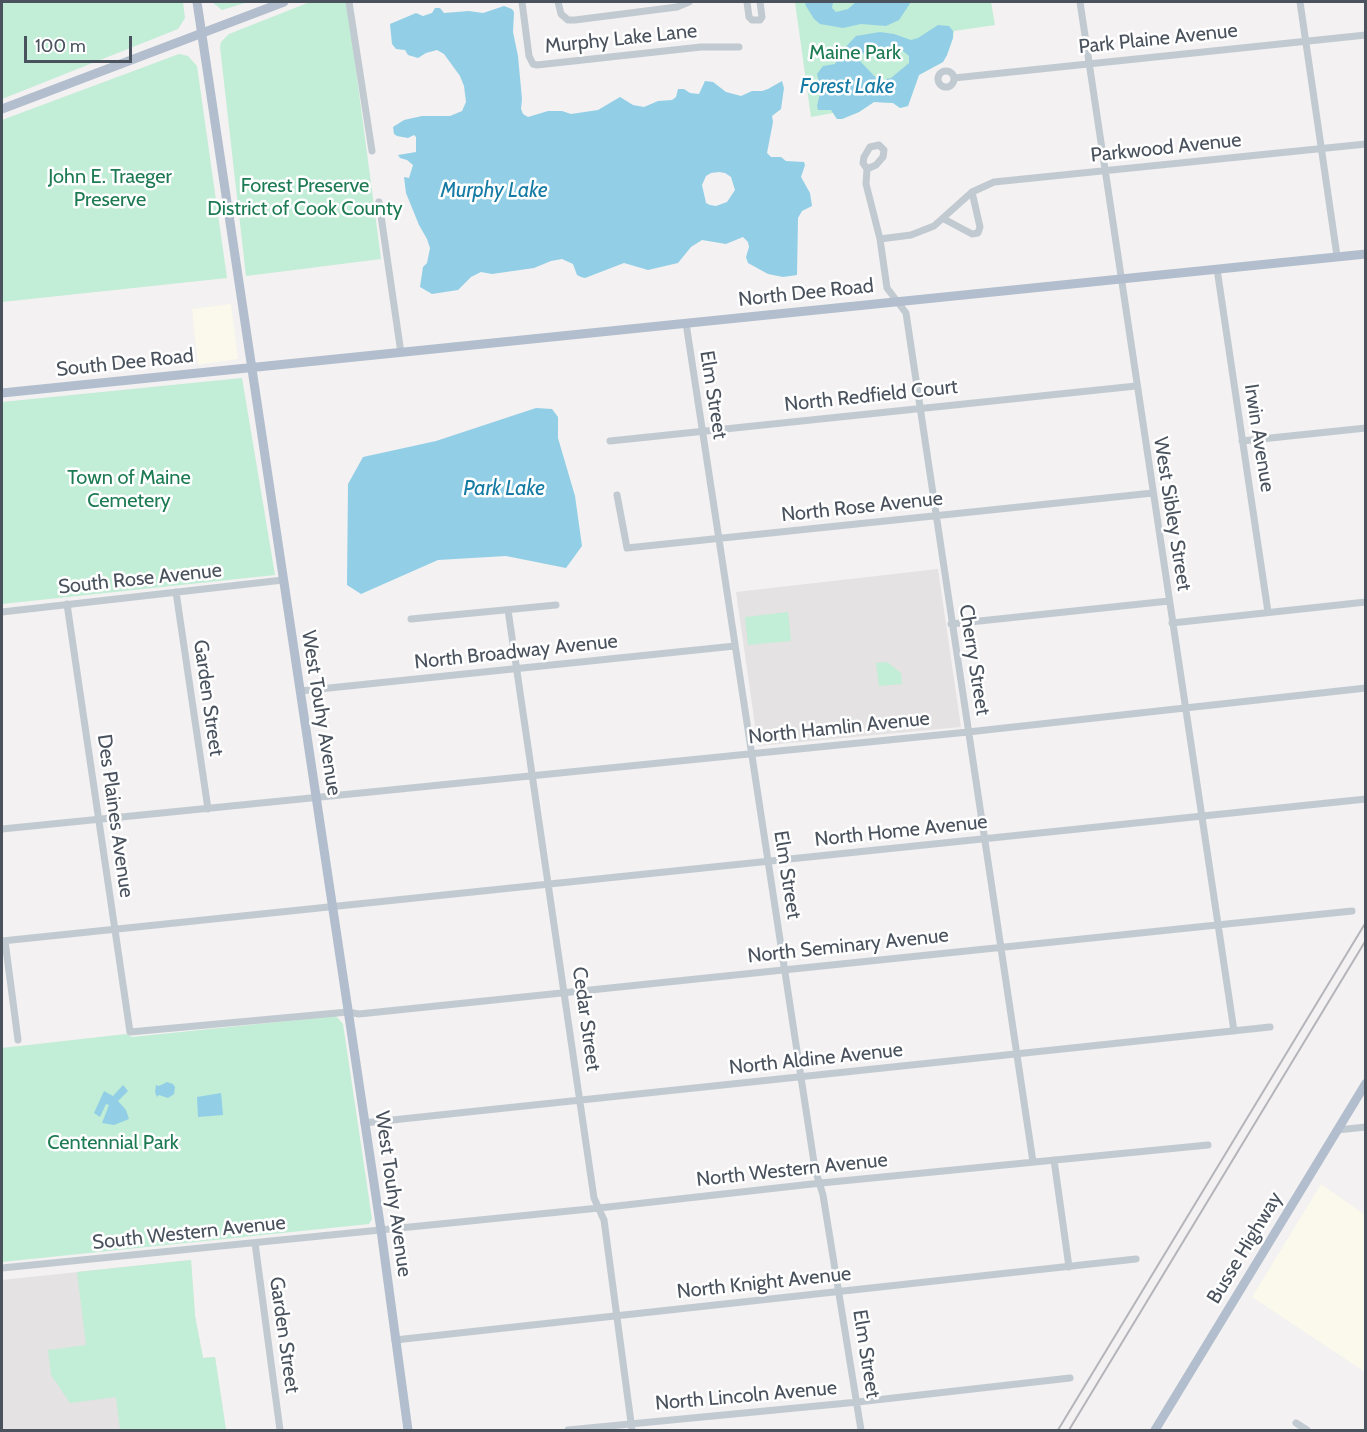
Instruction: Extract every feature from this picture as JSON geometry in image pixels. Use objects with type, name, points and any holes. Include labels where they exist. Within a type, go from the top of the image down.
[{"type":"main road","name":"West Touhy Avenue","points":[[197,2],[381,1230],[408,1431]]},
{"type":"main road","points":[[2,109],[284,2]]},
{"type":"main road","name":"North Dee Road","points":[[251,369],[1365,254]]},
{"type":"main road","name":"South Dee Road","points":[[2,393],[251,369]]},
{"type":"main road","name":"Busse Highway","points":[[1155,1431],[1365,1083]]},
{"type":"street","points":[[349,2],[372,151]]},
{"type":"street","name":"Murphy Lake Lane","points":[[522,2],[529,56],[533,64],[537,65],[701,47],[740,47]]},
{"type":"street","points":[[558,2],[561,14],[568,20],[677,8],[689,2]]},
{"type":"street","points":[[747,2],[749,17],[752,20],[760,20],[762,17],[760,2]]},
{"type":"street","name":"West Sibley Street","points":[[1080,2],[1234,1031]]},
{"type":"street","points":[[1300,2],[1337,256]]},
{"type":"street","name":"Park Plaine Avenue","points":[[954,78],[1365,35]]},
{"type":"street","name":"Parkwood Avenue","points":[[880,239],[918,232],[934,226],[972,192],[994,182],[1365,144]]},
{"type":"street","name":"Cherry Street","points":[[867,169],[867,189],[880,239],[887,288],[906,313],[1033,1162]]},
{"type":"street","points":[[944,219],[972,234],[978,233],[980,227],[972,192]]},
{"type":"street","points":[[379,202],[401,353]]},
{"type":"street","name":"Irwin Avenue","points":[[1217,269],[1268,612]]},
{"type":"street","name":"Elm Street","points":[[686,323],[815,1169],[821,1183],[840,1291],[861,1431]]},
{"type":"street","name":"North Redfield Court","points":[[610,441],[1136,386]]},
{"type":"street","points":[[1242,441],[1365,428]]},
{"type":"street","name":"North Rose Avenue","points":[[617,495],[627,548],[1153,493]]},
{"type":"street","name":"South Rose Avenue","points":[[2,612],[283,580]]},
{"type":"street","name":"Garden Street","points":[[176,592],[208,809]]},
{"type":"street","points":[[951,624],[1169,601]]},
{"type":"street","points":[[1172,623],[1365,602]]},
{"type":"street","name":"Des Plaines Avenue","points":[[67,604],[130,1032]]},
{"type":"street","points":[[411,619],[556,605]]},
{"type":"street","name":"Cedar Street","points":[[508,610],[550,884],[594,1198],[604,1220],[632,1427]]},
{"type":"street","name":"North Broadway Avenue","points":[[300,691],[735,646]]},
{"type":"street","name":"North Hamlin Avenue","points":[[2,829],[968,732],[1365,688]]},
{"type":"street","name":"North Home Avenue","points":[[3,941],[332,905],[1365,800]]},
{"type":"street","name":"North Seminary Avenue","points":[[130,1032],[348,1012],[359,1014],[1352,911]]},
{"type":"street","points":[[3,941],[18,1040]]},
{"type":"street","name":"North Aldine Avenue","points":[[364,1123],[1270,1027]]},
{"type":"street","points":[[1338,1130],[1365,1127]]},
{"type":"street","name":"North Western Avenue","points":[[381,1230],[1208,1145]]},
{"type":"street","points":[[1054,1160],[1069,1267]]},
{"type":"street","name":"South Western Avenue","points":[[2,1268],[381,1230]]},
{"type":"street","name":"Garden Street","points":[[255,1243],[280,1431]]},
{"type":"street","name":"North Knight Avenue","points":[[395,1340],[1136,1259]]},
{"type":"street","name":"North Lincoln Avenue","points":[[568,1431],[632,1427],[1070,1378]]},
{"type":"street","points":[[1296,1423],[1307,1431]]},
{"type":"shaded area","points":[[231,304],[238,359],[198,365],[192,309]]},
{"type":"shaded area","points":[[938,569],[961,727],[758,746],[736,592]]},
{"type":"shaded area","points":[[1321,1184],[1365,1215],[1365,1372],[1252,1297]]},
{"type":"shaded area","points":[[191,1260],[195,1316],[203,1358],[215,1357],[226,1430],[2,1430],[2,1280]]},
{"type":"green space","points":[[2,2],[183,2],[185,18],[178,29],[2,99]]},
{"type":"green space","points":[[212,2],[248,2],[222,10]]},
{"type":"green space","name":"Forest Preserve District of Cook County","points":[[310,2],[347,2],[381,259],[246,276],[221,42],[229,34]]},
{"type":"green space","name":"Maine Park","points":[[795,2],[991,2],[995,25],[954,31],[943,62],[919,75],[908,106],[900,108],[893,103],[874,102],[842,119],[837,119],[833,113],[811,117]]},
{"type":"green space","name":"John E. Traeger Preserve","points":[[179,54],[188,56],[197,66],[227,278],[2,302],[2,120]]},
{"type":"green space","name":"Town of Maine Cemetery","points":[[242,378],[275,575],[2,604],[2,402]]},
{"type":"green space","points":[[788,612],[791,641],[748,645],[745,617]]},
{"type":"green space","points":[[887,662],[901,673],[902,684],[879,686],[876,663]]},
{"type":"green space","name":"Centennial Park","points":[[336,1016],[343,1024],[372,1219],[369,1224],[2,1262],[2,1048],[126,1034],[132,1037]]},
{"type":"green space","points":[[191,1260],[195,1316],[203,1358],[215,1357],[226,1430],[120,1430],[116,1397],[70,1403],[51,1375],[48,1350],[86,1345],[77,1272]]},
{"type":"water","points":[[805,2],[833,2],[832,8],[836,12],[848,9],[856,2],[911,2],[899,20],[886,26],[861,24],[843,28],[820,24],[814,19]]},
{"type":"water","name":"Murphy Lake","points":[[504,6],[514,12],[513,32],[518,56],[521,109],[528,117],[548,111],[562,111],[571,114],[598,110],[620,97],[633,105],[644,107],[658,101],[672,100],[676,97],[678,89],[699,94],[705,81],[713,82],[726,92],[741,96],[752,91],[768,89],[782,81],[784,88],[781,109],[772,116],[767,153],[771,157],[804,162],[805,165],[801,177],[810,193],[812,206],[802,211],[798,218],[797,275],[783,277],[768,274],[748,263],[746,257],[749,247],[743,237],[726,244],[702,240],[691,247],[678,263],[648,270],[624,263],[585,278],[577,275],[573,264],[562,259],[534,268],[492,274],[481,272],[471,277],[458,290],[432,294],[420,287],[423,267],[427,263],[430,248],[406,193],[404,177],[409,178],[413,165],[398,155],[416,152],[416,137],[414,135],[408,138],[397,136],[394,134],[393,127],[404,120],[422,116],[450,116],[462,111],[466,102],[460,76],[444,54],[437,50],[418,58],[408,55],[405,50],[396,49],[392,44],[390,24],[416,13],[423,16],[432,13],[435,8],[440,8],[444,13],[469,11],[483,13]],"holes":[[[711,173],[725,173],[731,177],[735,190],[727,202],[716,206],[706,203],[702,185],[706,176]]]},
{"type":"water","name":"Forest Lake","points":[[938,25],[949,26],[953,31],[953,38],[943,62],[919,75],[908,106],[900,108],[893,103],[874,102],[842,119],[837,119],[831,110],[818,110],[821,89],[817,74],[823,66],[835,64],[839,54],[856,36],[880,32],[911,40]],"holes":[[[877,47],[895,52],[903,51],[909,56],[909,63],[891,78],[879,81],[859,60],[860,55]]]},
{"type":"water","name":"Park Lake","points":[[536,408],[552,409],[558,417],[558,438],[575,496],[582,546],[566,568],[506,556],[438,560],[361,594],[347,585],[348,484],[363,457],[436,441]]},
{"type":"water","points":[[167,1082],[175,1087],[174,1094],[168,1098],[159,1095],[157,1097],[156,1085]]},
{"type":"water","points":[[123,1085],[128,1091],[118,1101],[126,1110],[129,1119],[114,1125],[102,1123],[109,1105],[106,1104],[100,1117],[94,1113],[104,1091],[113,1096]]},
{"type":"water","points":[[221,1093],[223,1115],[198,1117],[197,1097]]},
{"type":"railway","points":[[1058,1430],[1366,922]]},
{"type":"railway","points":[[1069,1430],[1366,940]]}]
